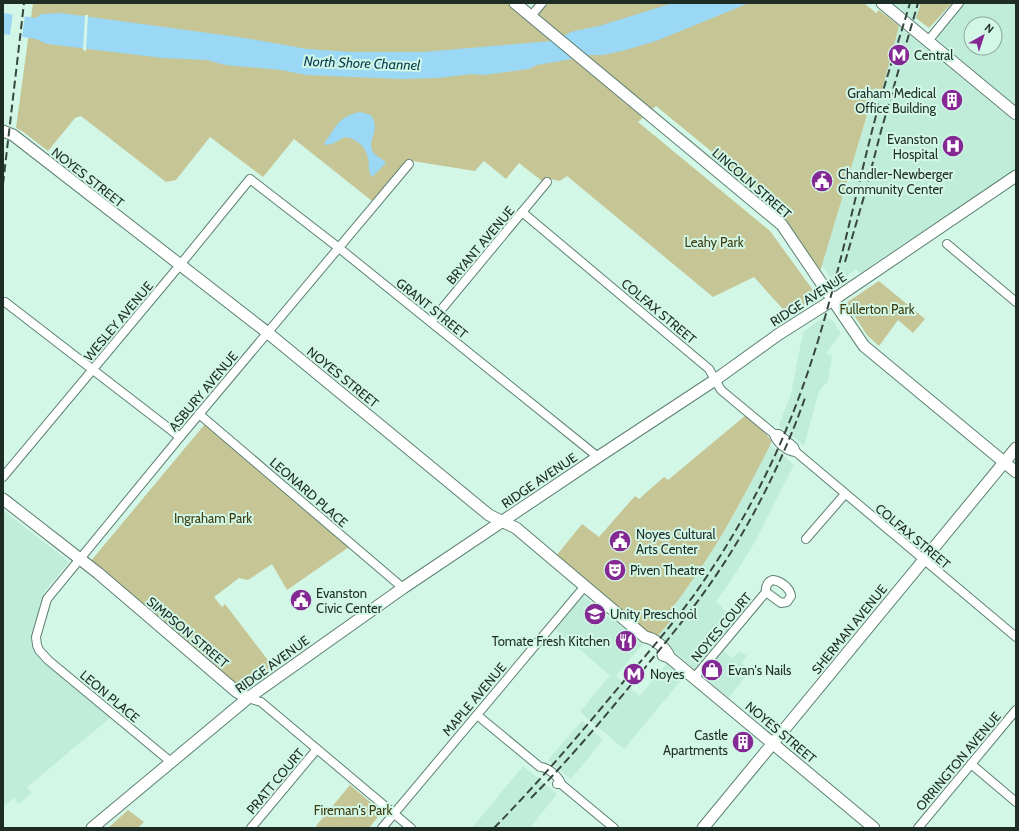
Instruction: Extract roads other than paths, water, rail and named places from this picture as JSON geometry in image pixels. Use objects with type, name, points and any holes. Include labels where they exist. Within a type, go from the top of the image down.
[{"type":"street","name":"LINCOLN STREET","points":[[515,3],[782,225],[832,300],[868,350],[1016,472]]},
{"type":"street","points":[[531,16],[542,3]]},
{"type":"street","points":[[882,3],[1016,114]]},
{"type":"street","points":[[928,41],[959,3]]},
{"type":"street","name":"NOYES STREET","points":[[3,131],[13,136],[268,333],[489,515],[516,528],[645,636],[650,637],[668,652],[669,657],[874,828]]},
{"type":"street","name":"NOYES STREET","points":[[3,137],[10,141],[20,142]]},
{"type":"street","name":"ASBURY AVENUE","points":[[37,645],[36,637],[47,599],[180,437],[409,164]]},
{"type":"street","name":"WESLEY AVENUE","points":[[3,477],[250,179]]},
{"type":"street","name":"GRANT STREET","points":[[250,179],[339,248],[598,456]]},
{"type":"street","name":"RIDGE AVENUE","points":[[92,828],[248,698],[403,588],[598,456],[715,380],[779,334],[1014,179]]},
{"type":"street","name":"BRYANT AVENUE","points":[[431,322],[547,182]]},
{"type":"street","name":"COLFAX STREET","points":[[522,212],[710,369],[721,390],[774,434],[775,439],[785,448],[790,452],[796,452],[1016,637]]},
{"type":"street","points":[[947,244],[1016,302]]},
{"type":"street","points":[[5,302],[180,437]]},
{"type":"street","name":"LEONARD PLACE","points":[[200,414],[403,588]]},
{"type":"street","name":"SHERMAN AVENUE","points":[[703,828],[1016,448]]},
{"type":"street","points":[[806,539],[845,494]]},
{"type":"street","name":"SIMPSON STREET","points":[[3,499],[98,573],[237,692],[248,698],[261,702],[411,828]]},
{"type":"street","name":"MAPLE AVENUE","points":[[382,828],[585,586]]},
{"type":"street","name":"NOYES COURT","points":[[694,678],[766,592]]},
{"type":"street","name":"LEON PLACE","points":[[37,645],[48,660],[171,762]]},
{"type":"street","name":"ORRINGTON AVENUE","points":[[918,828],[1016,710]]},
{"type":"street","points":[[477,715],[540,767],[545,767],[555,775],[560,780],[561,784],[614,828]]},
{"type":"street","name":"PRATT COURT","points":[[251,828],[317,749]]},
{"type":"street","points":[[971,764],[1016,802]]},
{"type":"water","name":"North Shore Channel","points":[[673,3],[749,3],[656,41],[626,50],[603,55],[586,55],[537,65],[529,69],[484,75],[472,74],[438,78],[402,79],[306,75],[281,70],[225,65],[207,60],[163,58],[47,44],[36,39],[3,34],[3,13],[36,18],[41,14],[61,13],[245,38],[307,49],[352,52],[423,52],[551,41],[574,31],[599,26]]},
{"type":"water","points":[[360,112],[371,115],[375,125],[371,145],[372,150],[386,163],[372,177],[367,154],[357,141],[345,137],[332,144],[324,145],[339,122],[347,116]]},
{"type":"railway","points":[[3,184],[24,3]]},
{"type":"railway","points":[[494,828],[570,745],[655,645],[694,595],[733,536],[767,473],[786,430],[813,358],[844,247],[875,118],[910,3]]},
{"type":"railway","points":[[845,262],[918,3]]},
{"type":"railway","points":[[531,798],[571,755],[635,680],[684,619],[721,568],[769,483],[783,454],[806,395]]},
{"type":"place","name":"Central","points":[[899,55]]},
{"type":"place","name":"Graham Medical Office Building","points":[[952,100]]},
{"type":"place","name":"Evanston Hospital","points":[[953,146]]},
{"type":"place","name":"Chandler-Newberger Community Center","points":[[822,181]]},
{"type":"place","name":"Noyes Cultural Arts Center","points":[[620,541]]},
{"type":"place","name":"Piven Theatre","points":[[615,570]]},
{"type":"place","name":"Evanston Civic Center","points":[[301,600]]},
{"type":"place","name":"Unity Preschool","points":[[595,614]]},
{"type":"place","name":"Tomate Fresh Kitchen","points":[[626,641]]},
{"type":"place","name":"Evan's Nails","points":[[712,670]]},
{"type":"place","name":"Noyes","points":[[634,674]]},
{"type":"place","name":"Castle Apartments","points":[[743,742]]},
{"type":"park label","name":"Leahy Park","points":[[714,242]]},
{"type":"park label","name":"Fullerton Park","points":[[877,309]]},
{"type":"park label","name":"Ingraham Park","points":[[213,518]]},
{"type":"park label","name":"Fireman's Park","points":[[353,810]]}]
